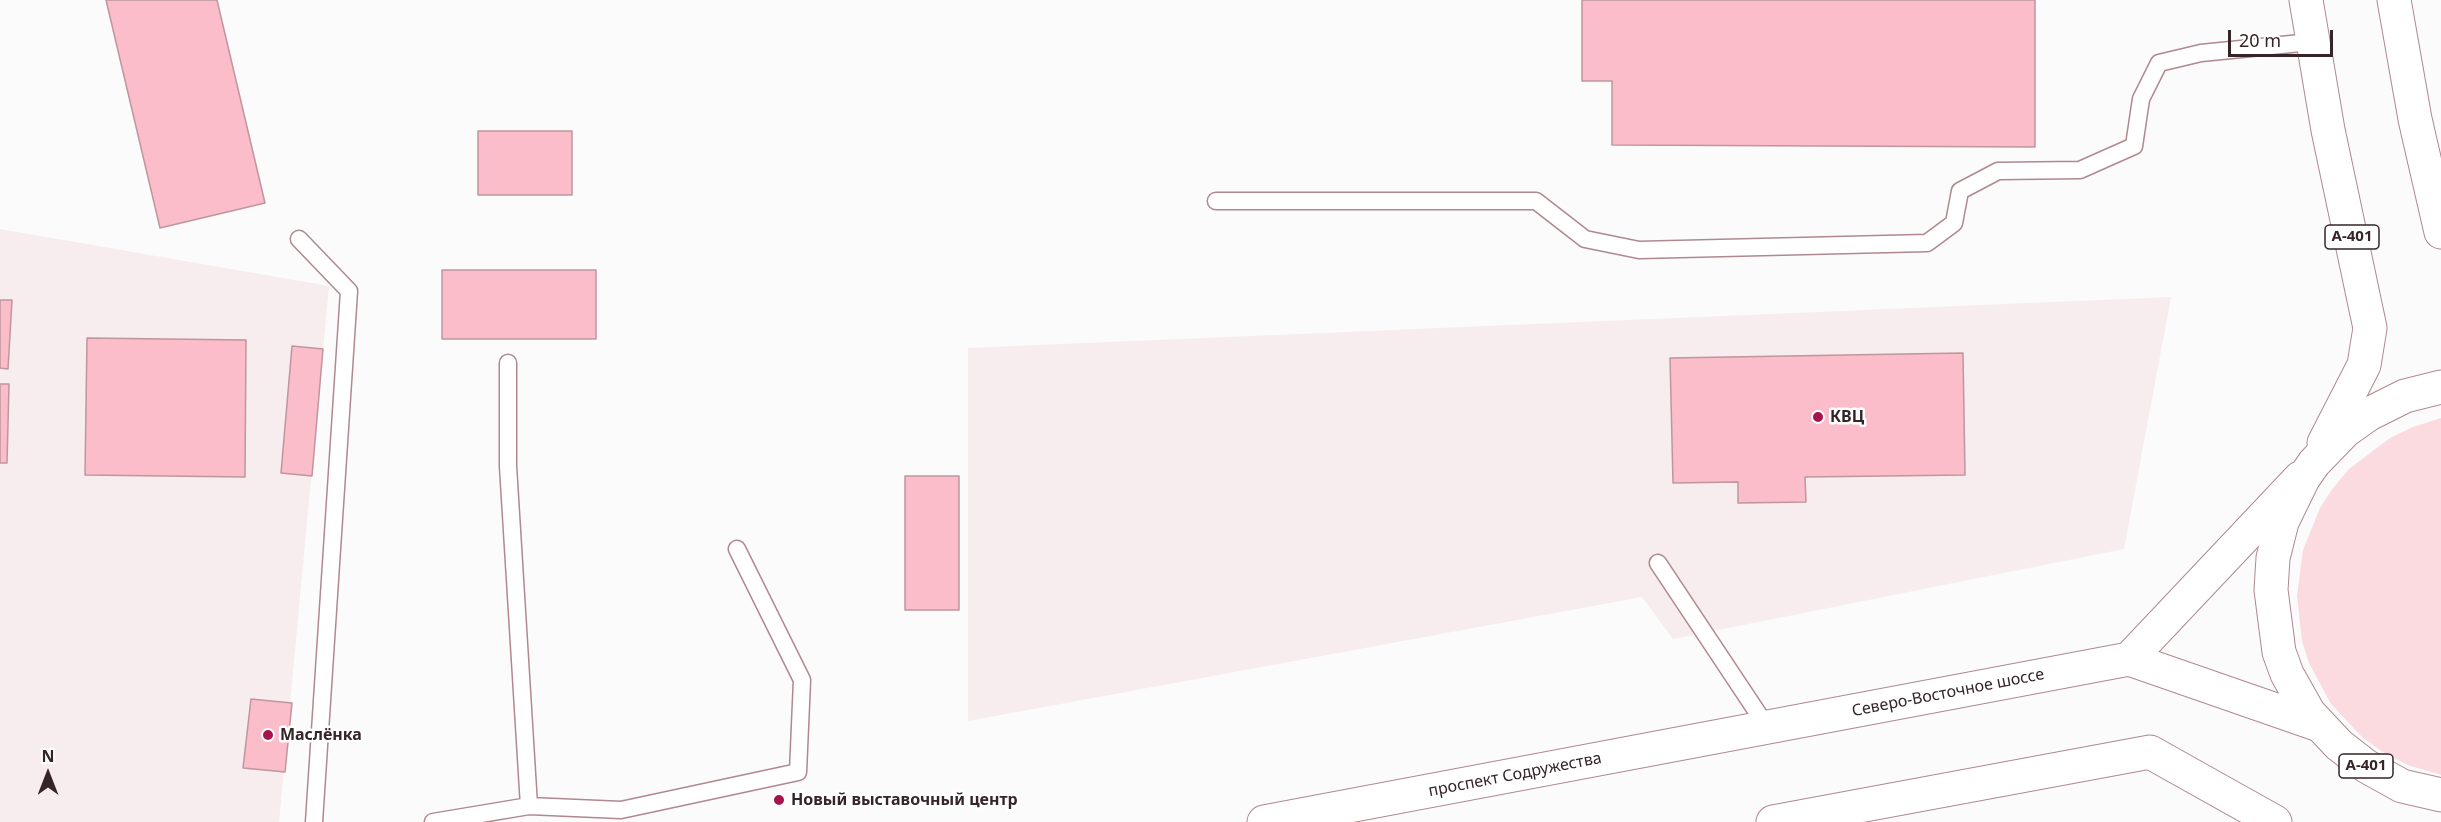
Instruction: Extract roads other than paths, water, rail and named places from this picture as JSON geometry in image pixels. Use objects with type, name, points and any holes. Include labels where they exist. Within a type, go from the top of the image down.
[{"type":"main road","name":"Северо-Восточное шоссе","points":[[2306,0],[2311,42],[2370,328],[2364,365],[2282,522],[2273,558],[2271,590],[2279,652],[2300,699],[2319,725],[2355,759],[2388,779],[2435,798]]},
{"type":"main road","points":[[2394,0],[2415,119],[2441,232]]},
{"type":"main road","name":"Северо-Восточное шоссе","points":[[2130,659],[2345,431],[2369,414],[2405,396],[2441,387]]},
{"type":"main road","name":"Северо-Восточное шоссе","points":[[1767,727],[2130,659],[2319,725]]},
{"type":"main road","name":"проспект Содружества","points":[[1264,822],[1767,727]]},
{"type":"main road","points":[[1773,822],[2150,752],[2274,822]]},
{"type":"lane","points":[[1216,201],[1536,201],[1585,239],[1639,250],[1927,243],[1954,223],[1960,191],[1998,171],[2080,170],[2134,146],[2141,99],[2159,63],[2201,53],[2311,42]]},
{"type":"lane","points":[[299,239],[349,291],[314,822]]},
{"type":"lane","points":[[508,363],[508,466],[529,806]]},
{"type":"lane","points":[[433,822],[529,806],[621,810],[798,772],[802,680],[737,549]]},
{"type":"lane","points":[[1658,563],[1767,727]]},
{"type":"place","name":"КВЦ","points":[[1818,417]]},
{"type":"place","name":"Маслёнка","points":[[268,735]]},
{"type":"place","name":"Новый выставочный центр","points":[[779,800]]}]
